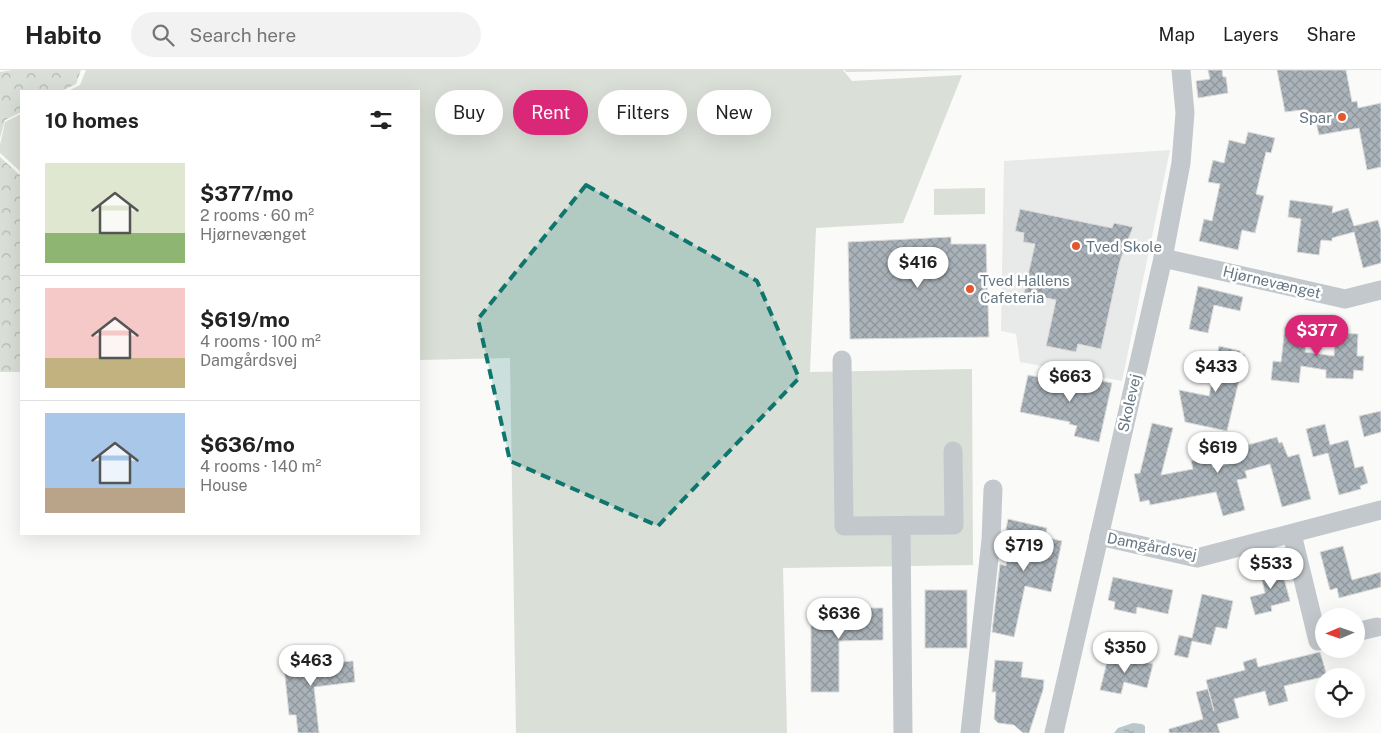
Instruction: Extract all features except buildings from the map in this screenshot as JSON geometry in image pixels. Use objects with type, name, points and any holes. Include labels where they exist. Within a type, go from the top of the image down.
[{"type":"street","name":"Skolevej","points":[[1054,733],[1163,258],[1181,163],[1185,113],[1181,70]]},
{"type":"street","name":"Hjørnevænget","points":[[1163,258],[1345,299],[1381,290]]},
{"type":"street","points":[[842,360],[844,526],[954,525],[953,451]]},
{"type":"street","points":[[970,733],[991,540],[993,489]]},
{"type":"street","name":"Damgårdsvej","points":[[1099,536],[1197,558],[1381,510]]},
{"type":"street","points":[[901,526],[904,733]]},
{"type":"street","points":[[1292,534],[1315,629]]},
{"type":"street","points":[[1365,630],[1376,627]]},
{"type":"highlighted area","points":[[586,185],[757,281],[799,378],[658,526],[510,461],[478,319]]},
{"type":"shaded area","name":"Tved Skole","points":[[1170,150],[1122,381],[1020,362],[1016,334],[1001,331],[1004,161]]},
{"type":"green space","points":[[12,70],[81,70],[76,84],[64,90],[20,90],[20,112],[5,120],[0,138],[0,72]]},
{"type":"green space","points":[[86,70],[843,70],[852,81],[962,75],[903,223],[816,228],[810,372],[972,369],[973,565],[783,568],[787,733],[516,733],[510,358],[420,360],[420,90],[70,90],[80,85]]},
{"type":"green space","points":[[845,70],[971,70],[846,72]]},
{"type":"green space","points":[[20,114],[20,171],[0,153],[5,122]]},
{"type":"green space","points":[[0,157],[20,175],[20,372],[0,372]]},
{"type":"green space","points":[[985,188],[985,214],[934,215],[934,189]]},
{"type":"water","points":[[1133,723],[1145,726],[1145,733],[1114,733],[1118,728]]},
{"type":"place","name":"Spar","points":[[1342,117]]},
{"type":"place","name":"Tved Skole","points":[[1076,246]]},
{"type":"place","name":"Tved Hallens Cafeteria","points":[[970,289]]}]
